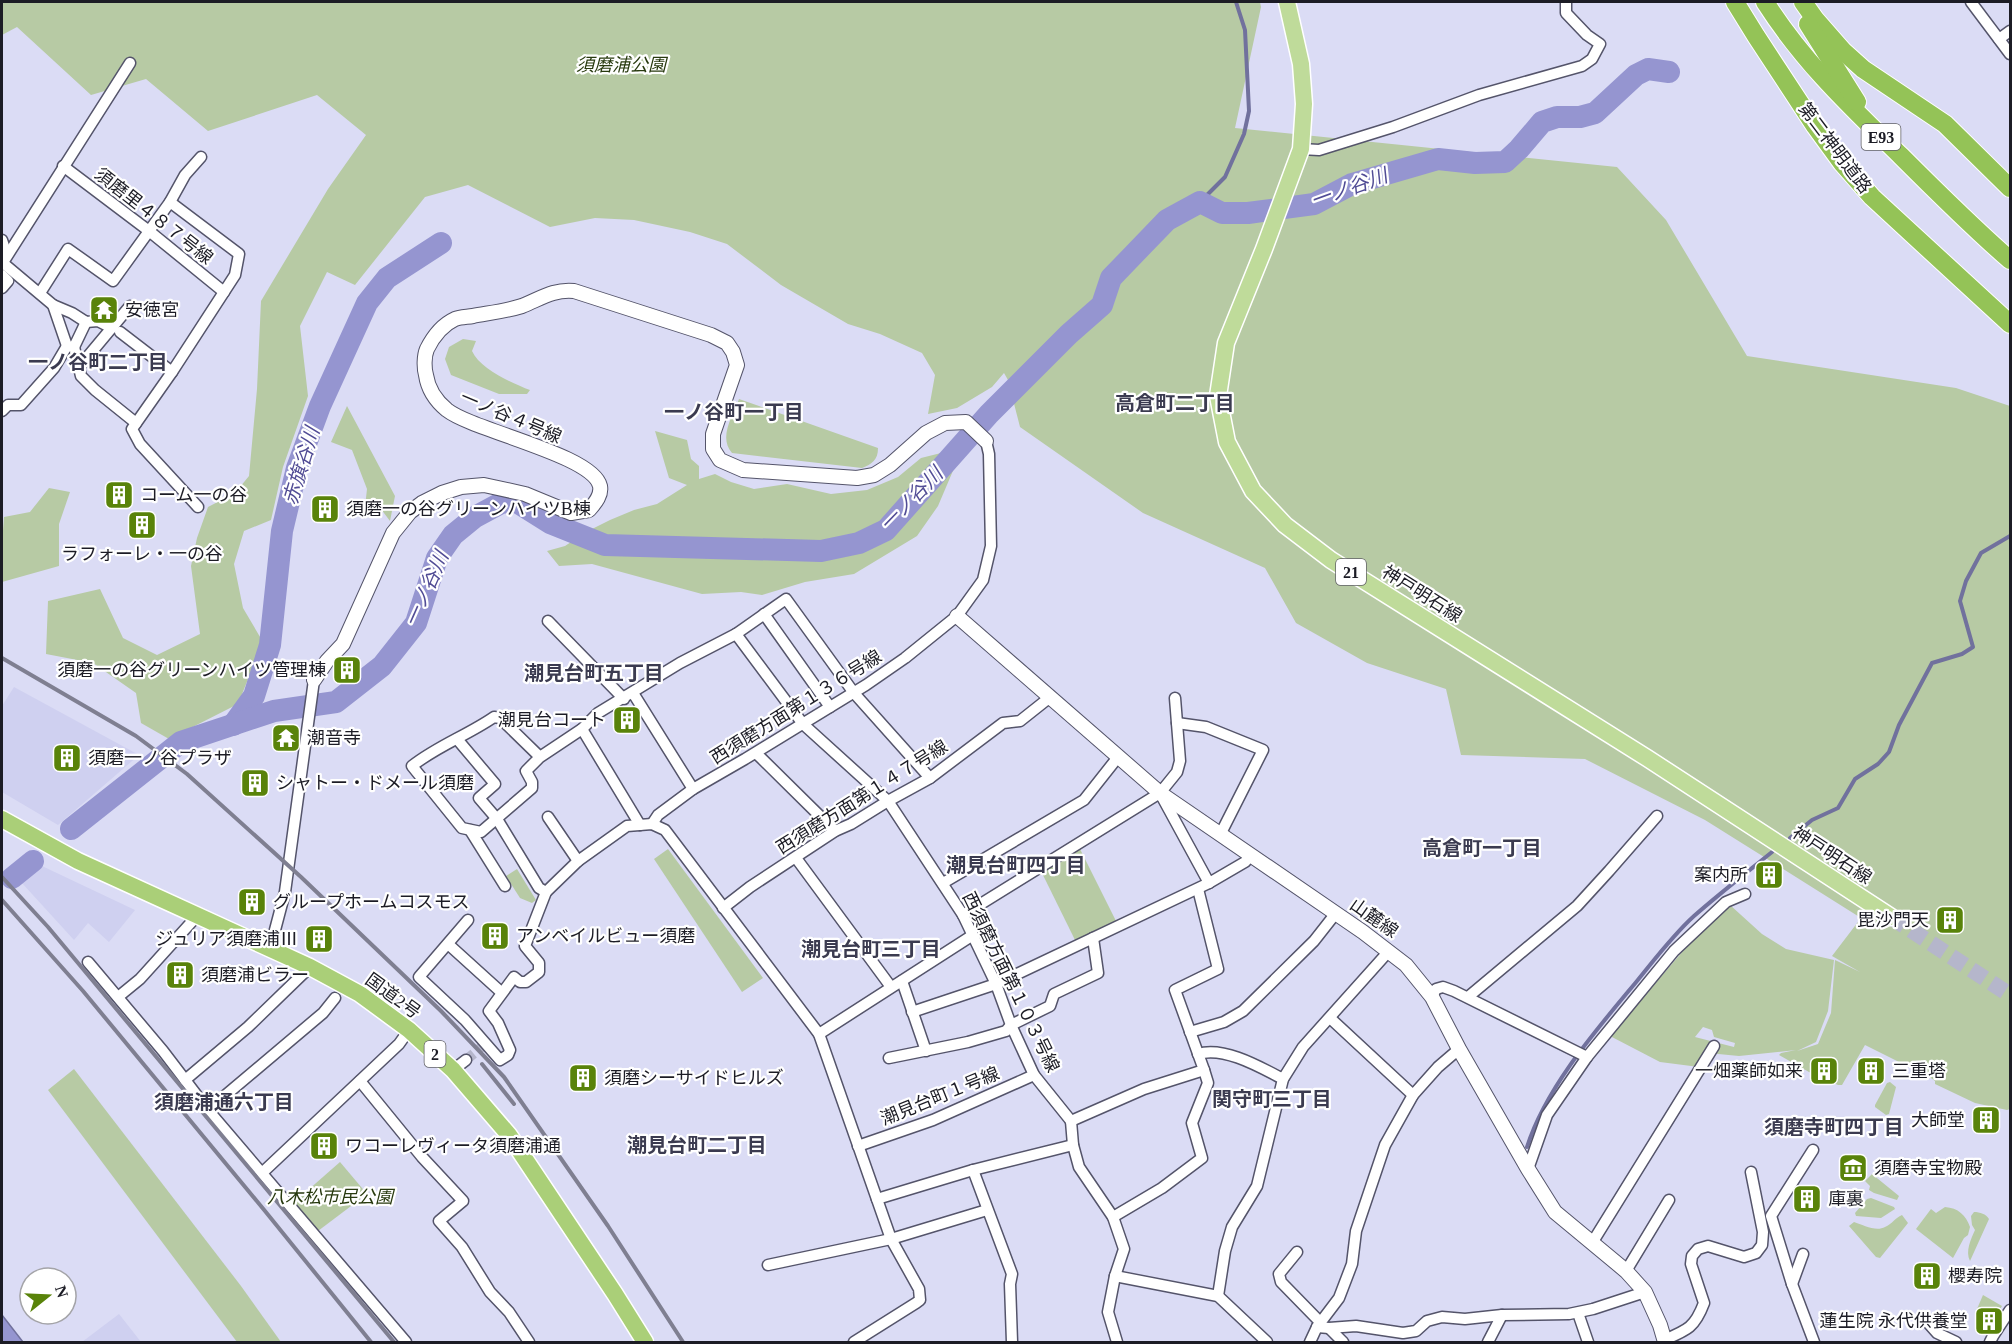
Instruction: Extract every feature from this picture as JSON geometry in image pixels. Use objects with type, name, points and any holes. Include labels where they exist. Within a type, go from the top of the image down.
[{"type":"highway","name":"第二神明道路","points":[[1735,2],[1808,116],[1842,163],[1872,197],[2010,324]]},
{"type":"highway","name":"第二神明道路","points":[[1765,2],[1820,76],[1971,226],[2010,260]]},
{"type":"highway","name":"第二神明道路","points":[[1795,2],[1855,100],[1875,128],[1900,155]]},
{"type":"highway","points":[[1803,2],[1843,51],[1863,69],[1945,124],[2010,188]]},
{"type":"highway","name":"国道2号","points":[[2,819],[78,861],[310,967],[360,994],[459,1065],[509,1135],[645,1342]]},
{"type":"main road","name":"神戸明石線","points":[[1287,2],[1301,64],[1304,104],[1301,149],[1226,343],[1218,396],[1227,442],[1253,491],[1285,525],[1331,560],[1647,758],[1891,917]]},
{"type":"street","points":[[1301,149],[1319,150],[1393,127],[1479,95],[1582,66],[1592,59],[1600,44],[1587,35],[1566,13],[1566,2]]},
{"type":"street","points":[[1971,2],[2010,54]]},
{"type":"street","points":[[1999,39],[2010,31]]},
{"type":"street","points":[[4,261],[130,63]]},
{"type":"street","points":[[40,293],[68,249],[112,281],[170,202],[185,175],[201,157]]},
{"type":"street","name":"須磨里４８７号線","points":[[63,166],[149,231],[224,292]]},
{"type":"street","points":[[170,202],[239,254],[235,275],[132,429],[140,444],[198,507]]},
{"type":"street","points":[[2,240],[4,261],[53,305],[86,322],[98,321],[116,330],[172,372]]},
{"type":"street","points":[[2,275],[8,280],[2,288]]},
{"type":"street","name":"一ノ谷４号線","points":[[314,681],[327,661],[343,644],[393,533],[410,512],[422,503],[452,490],[484,484],[525,494],[571,513],[589,510],[598,499],[600,486],[590,471],[457,415],[447,410],[434,396],[427,383],[425,352],[434,336],[455,319],[521,306],[562,290],[574,291],[711,335],[727,343],[737,365],[713,434],[713,449],[720,460],[743,470],[857,478],[874,475],[890,465],[926,433],[945,423],[966,422],[986,441]]},
{"type":"street","points":[[53,305],[81,376],[136,423]]},
{"type":"street","points":[[79,368],[116,330],[130,306]]},
{"type":"street","points":[[2,411],[8,405],[21,405],[54,368],[86,322]]},
{"type":"street","name":"西須磨方面第１３６号線","points":[[652,824],[658,815],[693,789],[854,693],[905,658],[957,616],[983,580],[991,546],[989,454],[986,441]]},
{"type":"street","points":[[540,757],[500,718],[494,717],[428,753],[412,766],[462,828],[481,832],[532,788],[532,782],[525,771],[540,757],[582,729],[598,713],[680,663],[736,634],[786,599],[854,693],[930,778]]},
{"type":"street","points":[[764,615],[830,707]]},
{"type":"street","name":"山麓線","points":[[957,616],[1160,793],[1336,913],[1406,965],[1432,997],[1528,1169],[1556,1212],[1626,1271],[1645,1292],[1660,1325],[1664,1341]]},
{"type":"street","points":[[548,621],[628,696],[693,789]]},
{"type":"street","name":"西須磨方面第１０３号線","points":[[736,634],[803,724],[888,801],[963,915],[996,984],[1011,1025],[1034,1075],[1071,1121]]},
{"type":"street","points":[[270,949],[285,892],[314,681]]},
{"type":"street","name":"西須磨方面第１４７号線","points":[[723,908],[750,887],[835,831],[930,778],[1003,723],[1020,721],[1049,698]]},
{"type":"street","points":[[963,915],[1160,793],[1177,772],[1180,761],[1175,698]]},
{"type":"street","points":[[1177,723],[1206,727],[1263,750],[1220,835]]},
{"type":"street","points":[[582,729],[640,825]]},
{"type":"street","points":[[457,739],[495,784],[479,798],[497,819],[538,888],[546,892]]},
{"type":"street","points":[[756,753],[835,831]]},
{"type":"street","points":[[943,883],[1084,801],[1118,757]]},
{"type":"street","points":[[1160,793],[1209,883]]},
{"type":"street","points":[[1468,997],[1577,906],[1657,816]]},
{"type":"street","points":[[548,817],[578,861]]},
{"type":"street","points":[[468,920],[420,977],[465,1020],[500,1060],[508,1055],[510,1050],[498,1023],[489,1011],[514,977],[520,982],[526,982],[539,972],[539,963],[525,946],[546,892],[578,861],[627,826],[652,824],[665,830],[819,1034],[891,1239],[919,1289],[920,1300],[909,1309],[854,1342]]},
{"type":"street","points":[[470,830],[505,886]]},
{"type":"street","points":[[912,1012],[996,984],[1198,889],[1245,862],[1250,856]]},
{"type":"street","points":[[796,858],[891,987]]},
{"type":"street","points":[[1113,1217],[1162,1188],[1202,1158],[1192,1123],[1208,1083],[1175,990],[1218,969],[1198,889]]},
{"type":"street","points":[[1528,1169],[1547,1115],[1586,1056],[1674,951],[1726,902],[1745,894]]},
{"type":"street","points":[[1190,1032],[1224,1022],[1243,1011],[1314,941],[1336,913]]},
{"type":"street","points":[[118,998],[141,979],[197,916]]},
{"type":"street","points":[[819,1034],[973,935]]},
{"type":"street","points":[[890,1058],[968,1042],[1006,1031],[1011,1025],[1050,1006],[1054,994],[1098,972],[1093,938]]},
{"type":"street","points":[[448,944],[501,992]]},
{"type":"street","points":[[1218,1296],[1225,1251],[1232,1227],[1257,1186],[1283,1079],[1303,1047],[1389,951]]},
{"type":"street","points":[[88,962],[208,1110],[406,1342]]},
{"type":"street","points":[[185,1080],[248,1027],[310,967]]},
{"type":"street","points":[[902,981],[926,1051]]},
{"type":"street","points":[[1432,997],[1436,989],[1443,987],[1468,997],[1586,1056]]},
{"type":"street","points":[[208,1110],[323,1013],[335,998]]},
{"type":"street","points":[[1330,1018],[1413,1095]]},
{"type":"street","points":[[262,1173],[399,1044],[409,1030]]},
{"type":"street","points":[[1592,1243],[1714,1046]]},
{"type":"street","points":[[1310,1342],[1339,1298],[1352,1264],[1356,1231],[1385,1145],[1413,1095],[1438,1067],[1459,1049]]},
{"type":"street","points":[[1198,1054],[1230,1055],[1250,1062],[1283,1079]]},
{"type":"street","points":[[1117,1342],[1108,1312],[1115,1276],[1124,1249],[1113,1217],[1079,1167],[1073,1145],[1071,1121],[1144,1089],[1203,1070]]},
{"type":"street","name":"潮見台町１号線","points":[[858,1146],[933,1120],[1034,1075]]},
{"type":"street","points":[[360,1081],[422,1157],[463,1201],[439,1221],[462,1247],[490,1292],[509,1312],[529,1342]]},
{"type":"street","points":[[877,1199],[973,1170],[1073,1145]]},
{"type":"street","points":[[1814,1150],[1770,1216],[1814,1342]]},
{"type":"street","points":[[973,1170],[1012,1274],[1010,1284],[1012,1342]]},
{"type":"street","points":[[1664,1341],[1686,1330],[1697,1321],[1704,1303],[1691,1264],[1692,1256],[1698,1249],[1708,1246],[1744,1257],[1756,1253],[1762,1245],[1763,1232],[1751,1172]]},
{"type":"street","points":[[1626,1271],[1669,1200]]},
{"type":"street","points":[[768,1265],[891,1239],[987,1210]]},
{"type":"street","points":[[1297,1252],[1280,1274],[1281,1282],[1322,1326],[1343,1342]]},
{"type":"street","points":[[1792,1284],[1803,1254]]},
{"type":"street","points":[[1115,1276],[1218,1296],[1267,1342]]},
{"type":"street","points":[[1322,1326],[1356,1326],[1403,1333],[1416,1331],[1427,1321],[1442,1317],[1464,1319],[1502,1315],[1578,1313],[1645,1292]]},
{"type":"street","points":[[1990,1342],[2010,1310]]},
{"type":"street","points":[[1578,1313],[1588,1342]]},
{"type":"street","points":[[1488,1342],[1502,1315]]},
{"type":"street","points":[[1929,1324],[1942,1340],[1956,1342]]},
{"type":"shaded area","points":[[14,687],[139,755],[58,825],[2,792],[2,706]]},
{"type":"shaded area","points":[[42,866],[135,910],[109,942],[88,923],[74,940],[22,883]]},
{"type":"shaded area","points":[[119,1314],[141,1342],[82,1342]]},
{"type":"green space","name":"須磨浦公園","points":[[2,2],[1260,2],[1261,7],[1235,128],[1617,167],[1666,220],[1747,356],[1956,388],[2010,406],[2010,1109],[1975,1103],[1935,1084],[1931,1078],[1865,1045],[1842,1085],[1838,1085],[1779,1055],[1796,1050],[1739,1056],[1708,1053],[1699,1067],[1660,1062],[1610,1036],[1689,944],[1730,905],[1762,934],[1786,949],[1834,960],[1828,1011],[1816,1042],[1797,1051],[1818,1044],[1831,1013],[1835,960],[1860,972],[1832,956],[1861,918],[1705,820],[1585,759],[1461,755],[1446,689],[1367,663],[1296,623],[1265,568],[1143,513],[1020,427],[1008,380],[1004,373],[992,387],[957,408],[928,414],[935,375],[922,353],[880,334],[848,324],[781,285],[727,244],[690,232],[634,220],[595,218],[550,227],[468,185],[425,197],[355,285],[327,272],[300,326],[308,396],[283,467],[271,520],[244,531],[234,564],[243,608],[263,642],[238,704],[169,739],[141,723],[136,693],[93,663],[46,654],[48,601],[100,589],[123,638],[157,655],[200,634],[191,566],[197,538],[208,507],[235,493],[249,476],[257,389],[261,301],[328,189],[366,135],[317,95],[208,131],[146,79],[91,95],[17,27],[2,35]],"holes":[[[1703,1027],[1712,1030],[1714,1037],[1735,1043],[1734,1047],[1695,1037]]]},
{"type":"green space","points":[[463,339],[476,341],[472,351],[476,358],[489,369],[530,390],[527,394],[499,394],[451,375],[445,359],[449,347]]},
{"type":"green space","points":[[739,399],[878,448],[876,459],[862,468],[732,453],[728,447],[726,433]]},
{"type":"green space","points":[[347,406],[395,496],[390,521],[381,509],[365,507],[367,489],[352,450],[331,442]]},
{"type":"green space","points":[[655,431],[687,440],[691,459],[699,466],[699,479],[715,474],[754,489],[787,484],[831,494],[867,490],[898,477],[921,458],[945,452],[955,466],[938,506],[917,536],[854,574],[805,582],[762,595],[741,592],[702,594],[592,564],[559,566],[547,551],[565,546],[610,520],[657,504],[687,485],[669,478]]},
{"type":"green space","points":[[49,488],[70,492],[59,524],[59,566],[2,582],[4,517],[30,512]]},
{"type":"green space","points":[[1079,847],[1116,921],[1075,940],[1041,871]]},
{"type":"green space","points":[[668,849],[763,978],[742,992],[654,859]]},
{"type":"green space","points":[[517,869],[536,900],[532,903],[520,898],[506,876]]},
{"type":"green space","points":[[74,1069],[241,1286],[281,1342],[237,1342],[48,1090]]},
{"type":"green space","points":[[1890,1082],[1896,1087],[1889,1114],[1886,1115],[1875,1105],[1887,1083]]},
{"type":"green space","name":"八木松市民公園","points":[[340,1162],[367,1194],[314,1234],[291,1205]]},
{"type":"green space","points":[[1872,1174],[1899,1196],[1897,1200],[1869,1190],[1870,1186],[1865,1181]]},
{"type":"green space","points":[[1871,1198],[1895,1209],[1881,1218],[1856,1216],[1855,1213],[1867,1199]]},
{"type":"green space","points":[[1945,1207],[1961,1213],[1970,1227],[1968,1235],[1953,1258],[1916,1229],[1931,1209],[1936,1213]]},
{"type":"green space","points":[[1974,1212],[1983,1214],[1989,1219],[1970,1261],[1968,1249],[1975,1230],[1971,1216]]},
{"type":"green space","points":[[1902,1215],[1908,1223],[1880,1258],[1876,1257],[1849,1226],[1854,1222],[1878,1229],[1887,1226]]},
{"type":"green space","points":[[1983,1295],[2002,1306],[1994,1318],[1977,1309]]},
{"type":"water","points":[[2,1315],[23,1342],[2,1342]]},
{"type":"waterway","points":[[1200,202],[1225,177],[1244,134],[1249,111],[1245,30],[1236,2]]},
{"type":"waterway","name":"一ノ谷川","points":[[71,829],[181,742],[274,711],[336,702],[382,666],[416,623],[437,558],[453,535],[475,517],[501,503],[515,501],[550,523],[605,545],[821,551],[859,543],[886,530],[989,414],[1069,334],[1102,305],[1111,278],[1167,220],[1200,202],[1222,213],[1248,213],[1314,204],[1352,184],[1438,159],[1475,163],[1505,162],[1542,122],[1557,117],[1580,117],[1595,113],[1636,75],[1648,69],[1669,72]]},
{"type":"waterway","name":"赤旗谷川","points":[[233,725],[254,696],[270,645],[282,531],[297,468],[320,406],[367,303],[387,278],[441,243]]},
{"type":"waterway","points":[[1790,838],[1812,820],[1838,808],[1855,779],[1878,764],[1889,752],[1899,725],[1932,663],[1962,654],[1973,647],[1960,601],[1966,581],[1981,553],[2010,536]]},
{"type":"waterway","points":[[1527,1147],[1547,1102],[1574,1060],[1664,947],[1694,916],[1772,852]]},
{"type":"waterway","name":"一ノ谷川","points":[[12,878],[33,861]]},
{"type":"tunnel","points":[[1891,917],[2010,995]]},
{"type":"tunnel","points":[[466,1060],[485,1044]]},
{"type":"railway","points":[[2,658],[136,736],[187,774],[301,877],[441,1011],[504,1077],[608,1226],[683,1342]]},
{"type":"railway","points":[[2,877],[48,927],[394,1342]]},
{"type":"railway","points":[[2,900],[83,991],[371,1342]]},
{"type":"railway","points":[[482,1064],[514,1104]]},
{"type":"place","name":"安徳宮","points":[[104,310]]},
{"type":"place","name":"コーム一の谷","points":[[119,495]]},
{"type":"place","name":"須磨一の谷グリーンハイツB棟","points":[[325,509]]},
{"type":"place","name":"ラフォーレ・一の谷","points":[[142,525]]},
{"type":"place","name":"須磨一の谷グリーンハイツ管理棟","points":[[347,670]]},
{"type":"place","name":"潮見台コート","points":[[627,720]]},
{"type":"place","name":"潮音寺","points":[[286,738]]},
{"type":"place","name":"須磨一ノ谷プラザ","points":[[67,758]]},
{"type":"place","name":"シャトー・ドメール須磨","points":[[255,783]]},
{"type":"place","name":"案内所","points":[[1769,875]]},
{"type":"place","name":"グループホームコスモス","points":[[252,902]]},
{"type":"place","name":"毘沙門天","points":[[1950,920]]},
{"type":"place","name":"アンベイルビュー須磨","points":[[495,936]]},
{"type":"place","name":"ジュリア須磨浦Ⅲ","points":[[319,939]]},
{"type":"place","name":"須磨浦ビラー","points":[[180,975]]},
{"type":"place","name":"一畑薬師如来","points":[[1824,1071]]},
{"type":"place","name":"三重塔","points":[[1871,1071]]},
{"type":"place","name":"須磨シーサイドヒルズ","points":[[583,1078]]},
{"type":"place","name":"大師堂","points":[[1986,1120]]},
{"type":"place","name":"ワコーレヴィータ須磨浦通","points":[[324,1146]]},
{"type":"place","name":"須磨寺宝物殿","points":[[1853,1168]]},
{"type":"place","name":"庫裏","points":[[1807,1199]]},
{"type":"place","name":"櫻寿院","points":[[1927,1276]]},
{"type":"place","name":"蓮生院 永代供養堂","points":[[1989,1321]]},
{"type":"district","name":"一ノ谷町二丁目","points":[[98,362]]},
{"type":"district","name":"高倉町二丁目","points":[[1175,403]]},
{"type":"district","name":"一ノ谷町一丁目","points":[[734,412]]},
{"type":"district","name":"潮見台町五丁目","points":[[594,673]]},
{"type":"district","name":"高倉町一丁目","points":[[1482,848]]},
{"type":"district","name":"潮見台町四丁目","points":[[1016,865]]},
{"type":"district","name":"潮見台町三丁目","points":[[871,949]]},
{"type":"district","name":"関守町三丁目","points":[[1272,1099]]},
{"type":"district","name":"須磨浦通六丁目","points":[[224,1102]]},
{"type":"district","name":"須磨寺町四丁目","points":[[1834,1127]]},
{"type":"district","name":"潮見台町二丁目","points":[[697,1145]]}]
